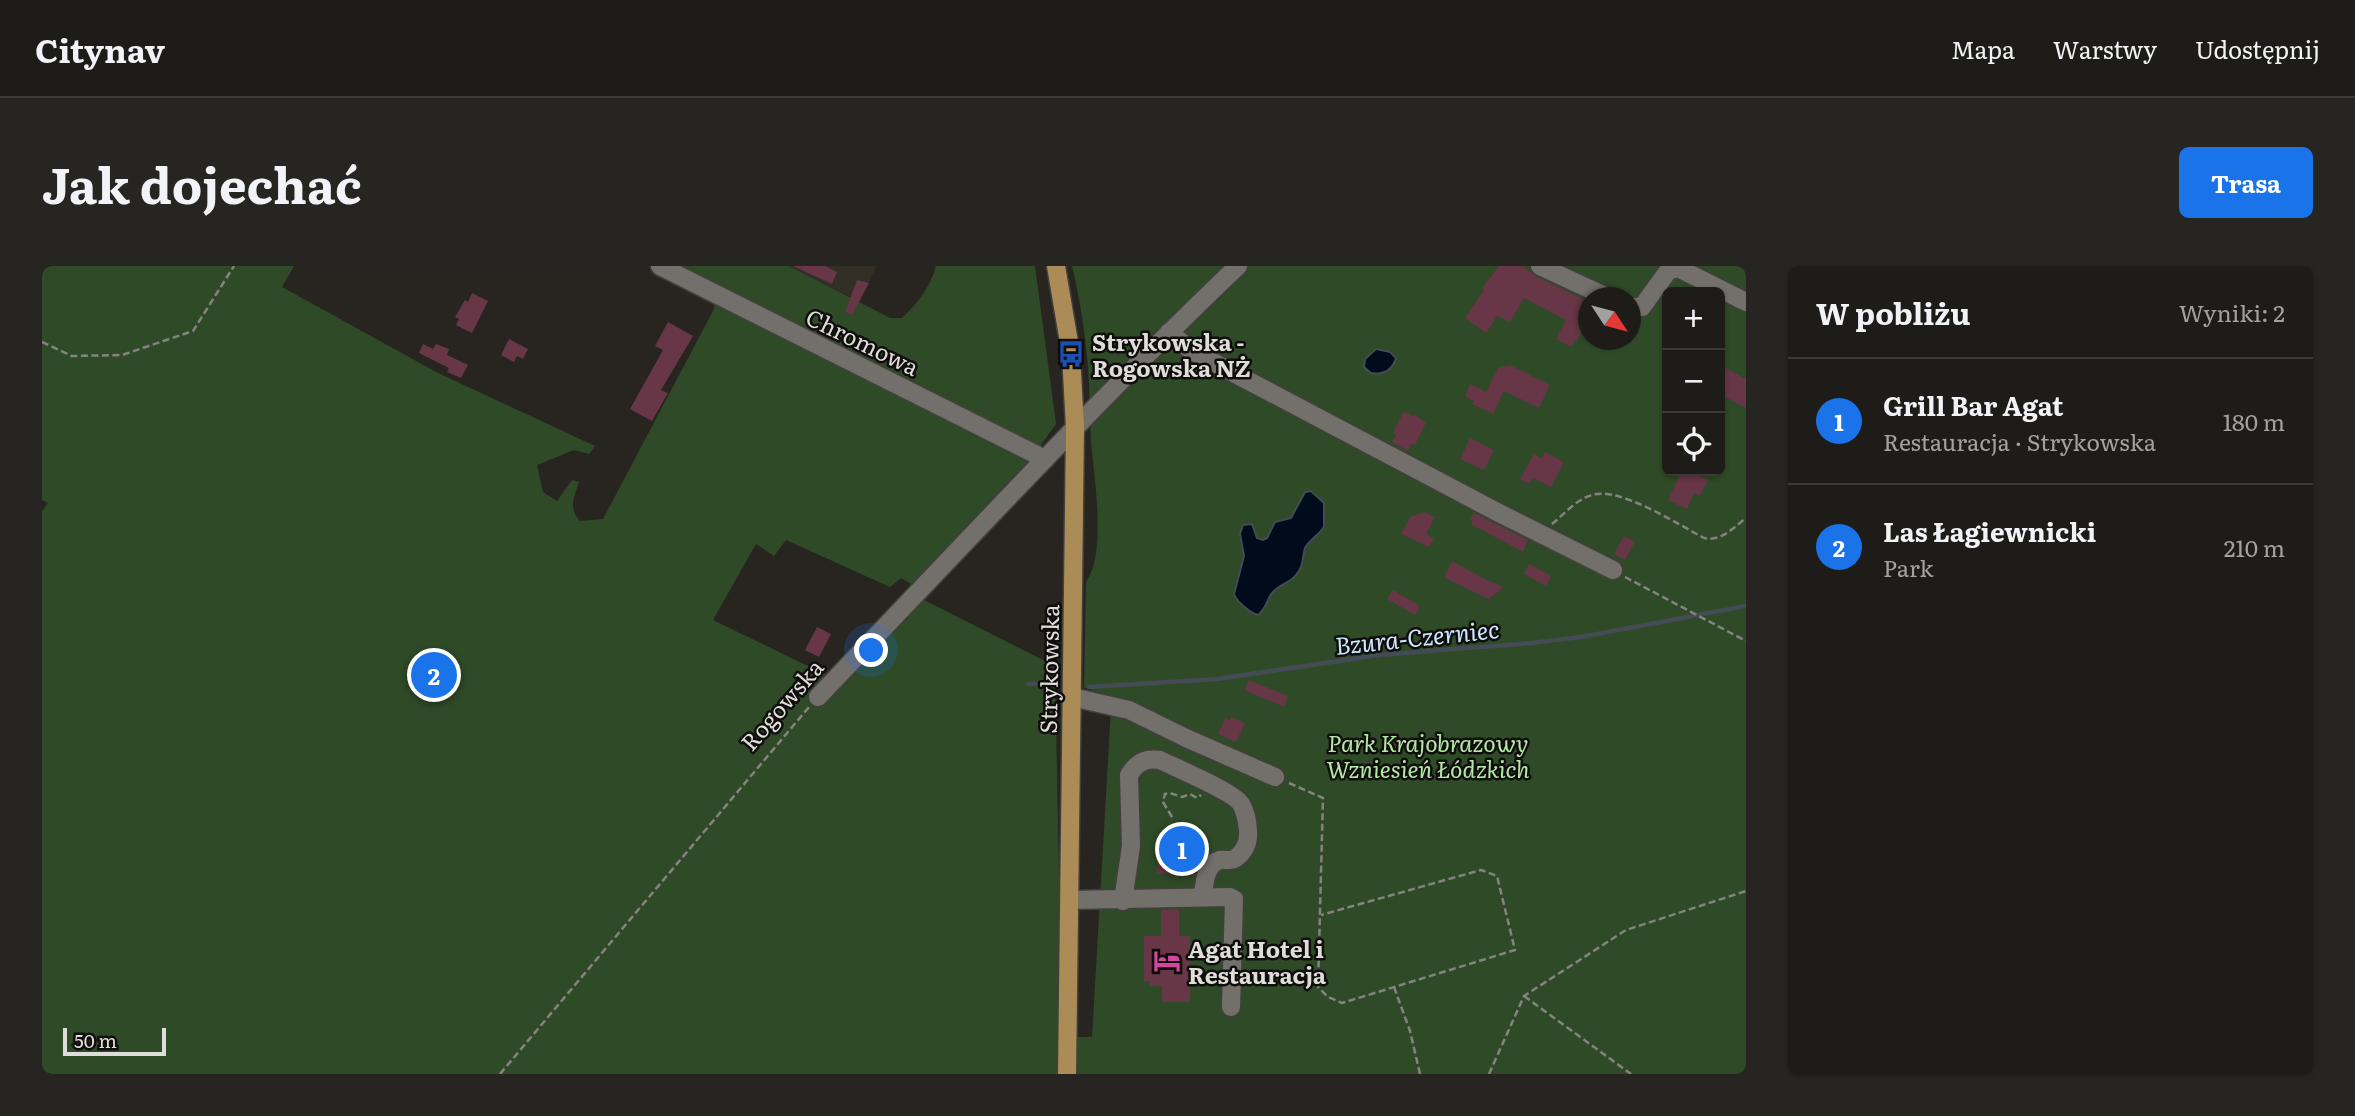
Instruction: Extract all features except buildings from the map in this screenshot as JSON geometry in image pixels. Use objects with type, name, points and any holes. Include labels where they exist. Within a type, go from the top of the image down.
[{"type":"main road","name":"Strykowska","points":[[1056,266],[1071,354],[1075,428],[1067,1074]]},
{"type":"street","name":"Chromowa","points":[[660,266],[1045,459]]},
{"type":"street","name":"Rogowska","points":[[818,697],[1075,428],[1238,266]]},
{"type":"street","points":[[1540,266],[1585,287]]},
{"type":"street","points":[[1641,307],[1668,271],[1678,268],[1746,302]]},
{"type":"street","points":[[1169,332],[1192,351],[1613,570]]},
{"type":"street","points":[[1072,697],[1129,710],[1275,776]]},
{"type":"street","points":[[1123,901],[1131,846],[1129,775],[1133,767],[1150,759],[1160,760],[1240,802],[1246,817],[1248,837],[1244,850],[1236,858],[1221,860],[1211,867],[1206,877],[1203,897]]},
{"type":"street","points":[[1070,900],[1230,897],[1235,902],[1231,1007]]},
{"type":"path","points":[[42,342],[72,356],[122,355],[194,331],[234,266]]},
{"type":"path","points":[[1540,534],[1580,501],[1594,494],[1618,496],[1635,502],[1704,538],[1713,540],[1746,518]]},
{"type":"path","points":[[1613,570],[1746,641]]},
{"type":"path","name":"Rogowska","points":[[500,1074],[818,697]]},
{"type":"path","points":[[1275,776],[1323,798],[1321,915],[1320,990],[1342,1003],[1515,950],[1497,876],[1476,870],[1321,915]]},
{"type":"path","points":[[1172,817],[1163,802],[1165,794],[1182,797],[1190,794],[1200,798],[1205,783]]},
{"type":"path","points":[[1489,1074],[1524,996],[1626,930],[1746,891]]},
{"type":"path","points":[[1394,987],[1410,1031],[1420,1074]]},
{"type":"path","points":[[1524,996],[1631,1074]]},
{"type":"shaded area","points":[[789,266],[877,266],[859,301]]},
{"type":"green space","name":"Park Krajobrazowy Wzniesień Łódzkich","points":[[42,266],[294,266],[282,287],[438,373],[595,446],[589,454],[574,450],[537,465],[543,492],[557,501],[572,480],[579,482],[573,507],[580,521],[603,519],[714,309],[716,284],[683,266],[789,266],[890,318],[902,318],[923,294],[936,266],[1035,266],[1056,424],[1017,478],[916,587],[901,578],[890,587],[786,540],[774,556],[756,544],[713,620],[845,684],[900,622],[924,600],[1055,666],[1062,1037],[1092,1037],[1111,709],[1090,710],[1091,688],[1084,688],[1086,582],[1096,553],[1098,514],[1087,354],[1072,266],[1746,266],[1746,1074],[42,1074],[42,511],[48,503],[42,500]]},
{"type":"water","points":[[1376,349],[1390,352],[1396,358],[1392,366],[1383,373],[1371,373],[1364,367],[1365,359]]},
{"type":"water","points":[[1311,491],[1324,503],[1324,527],[1305,548],[1299,572],[1276,589],[1262,611],[1258,615],[1255,614],[1241,604],[1234,594],[1244,556],[1240,534],[1243,525],[1252,524],[1257,538],[1267,538],[1275,522],[1291,518],[1305,492]]},
{"type":"waterway","name":"Bzura-Czerniec","points":[[1089,687],[1217,679],[1379,655],[1581,637],[1746,606]]},
{"type":"waterway","name":"Bzura-Czerniec","points":[[1028,684],[1057,683]]},
{"type":"place","name":"Strykowska - Rogowska NŻ","points":[[1071,354]]},
{"type":"place","name":"Las Łagiewnicki","points":[[434,675]]},
{"type":"place","name":"Grill Bar Agat","points":[[1182,849]]},
{"type":"place","name":"Agat Hotel i Restauracja","points":[[1167,961]]}]
